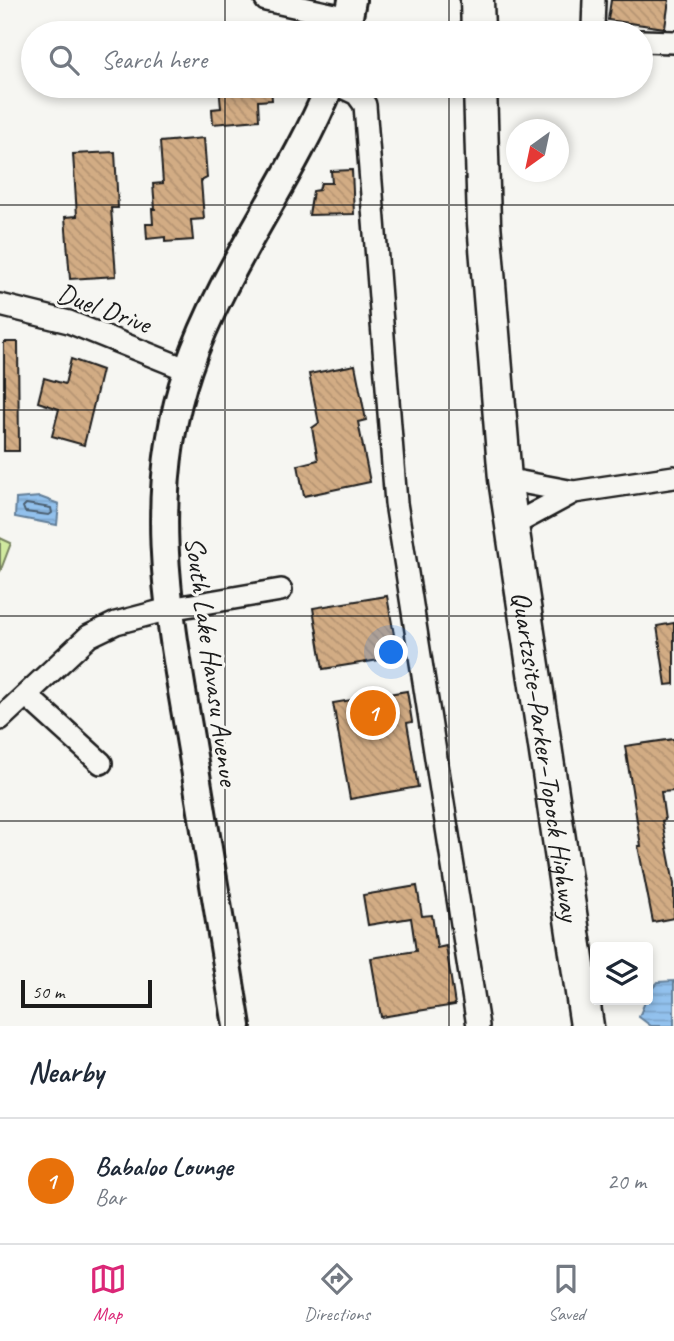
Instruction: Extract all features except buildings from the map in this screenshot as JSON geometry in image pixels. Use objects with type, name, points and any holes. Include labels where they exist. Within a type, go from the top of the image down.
[{"type":"highway","points":[[477,0],[478,21]]},
{"type":"highway","points":[[480,98],[484,223],[505,479]]},
{"type":"highway","name":"Quartzsite–Parker–Topock Highway","points":[[505,479],[587,1026]]},
{"type":"main road","name":"South Lake Havasu Avenue","points":[[237,1026],[169,608],[162,531],[163,490],[168,449],[188,370],[220,295],[301,148],[324,98]]},
{"type":"street","points":[[266,0],[349,17]]},
{"type":"street","points":[[593,21],[594,0]]},
{"type":"street","points":[[653,41],[674,42]]},
{"type":"street","points":[[360,98],[365,105],[396,503],[478,1026]]},
{"type":"street","name":"Duel Drive","points":[[0,305],[69,322],[188,370]]},
{"type":"street","points":[[505,479],[573,492],[674,477]]},
{"type":"street","points":[[511,526],[573,492]]},
{"type":"street","points":[[0,719],[95,632],[169,608],[281,590]]},
{"type":"street","points":[[26,695],[101,763]]},
{"type":"green space","points":[[0,538],[11,543],[0,572]]},
{"type":"water","points":[[40,497],[59,504],[57,525],[15,517],[16,499]]},
{"type":"water","points":[[674,981],[674,1026],[651,1026],[639,1017],[644,1005],[653,1005],[653,988],[658,982]]},
{"type":"place","name":"Babaloo Lounge","points":[[373,713]]}]
